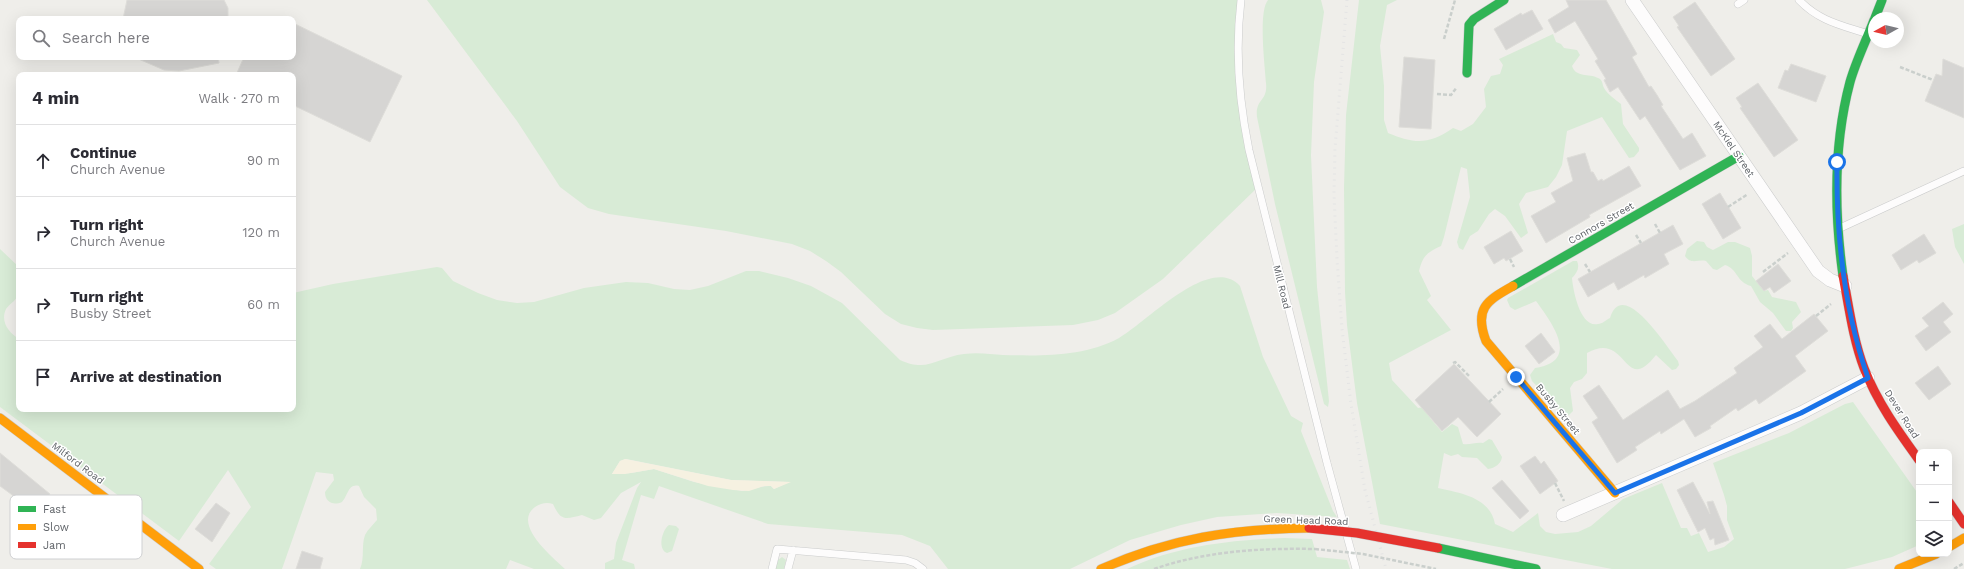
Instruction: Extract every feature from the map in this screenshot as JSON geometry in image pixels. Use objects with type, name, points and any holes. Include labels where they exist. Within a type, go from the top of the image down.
[{"type":"street","points":[[1467,73],[1469,25],[1478,16],[1504,0]]},
{"type":"street","name":"McKiel Street","points":[[1632,0],[1823,276],[1845,286]]},
{"type":"street","name":"Dever Road","points":[[1877,12],[1882,0]]},
{"type":"street","name":"Dever Road","points":[[1868,34],[1850,81],[1839,135],[1837,193],[1838,229],[1845,286],[1856,338],[1868,378],[1894,426],[1916,456]]},
{"type":"street","name":"Connors Street","points":[[1480,314],[1485,303],[1492,298],[1739,156]]},
{"type":"street","name":"Busby Street","points":[[1480,314],[1482,330],[1486,341],[1494,352],[1615,493]]},
{"type":"street","points":[[1564,515],[1801,413],[1868,378]]},
{"type":"street","name":"Milford Road","points":[[0,418],[101,495]]},
{"type":"street","points":[[1952,506],[1964,524]]},
{"type":"street","name":"Milford Road","points":[[142,526],[199,569]]},
{"type":"street","name":"Green Head Road","points":[[1101,569],[1156,547],[1196,536],[1236,530],[1265,528],[1309,528],[1357,533],[1438,548],[1536,569]]},
{"type":"street","points":[[1952,545],[1964,538]]},
{"type":"street","points":[[1899,569],[1929,557]]},
{"type":"lane","name":"Mill Road","points":[[1241,0],[1239,65],[1243,116],[1248,144],[1327,464],[1356,569]]},
{"type":"lane","points":[[1738,4],[1744,0]]},
{"type":"lane","points":[[1799,0],[1809,10],[1821,18],[1868,34]]},
{"type":"lane","points":[[1838,229],[1964,171]]},
{"type":"lane","points":[[772,569],[777,549],[906,560],[915,563],[922,569]]},
{"type":"lane","points":[[788,569],[793,550]]},
{"type":"path","points":[[1444,39],[1455,0]]},
{"type":"path","points":[[1900,67],[1933,80]]},
{"type":"path","points":[[1437,94],[1451,95],[1467,73]]},
{"type":"path","points":[[1728,207],[1760,186]]},
{"type":"path","points":[[1763,272],[1800,244]]},
{"type":"path","points":[[1453,363],[1455,362],[1469,376]]},
{"type":"path","points":[[1154,569],[1181,561],[1234,551],[1280,549],[1314,549],[1363,554],[1436,569]]},
{"type":"path","points":[[1954,569],[1964,563]]},
{"type":"green space","points":[[427,0],[1241,0],[1239,65],[1257,188],[1163,279],[1115,313],[1098,320],[1073,325],[933,330],[917,328],[901,324],[885,314],[841,272],[810,251],[792,244],[726,231],[609,214],[588,208],[560,187],[517,121]]},
{"type":"green space","points":[[1268,0],[1321,0],[1324,12],[1314,82],[1311,155],[1317,287],[1329,401],[1328,407],[1324,404],[1275,204],[1257,117],[1258,106],[1265,94],[1266,89],[1263,16]]},
{"type":"green space","points":[[1359,0],[1397,0],[1387,5],[1380,46],[1384,86],[1384,120],[1388,133],[1414,141],[1421,141],[1436,138],[1453,128],[1461,131],[1473,124],[1486,107],[1484,89],[1491,76],[1500,74],[1503,65],[1499,59],[1553,34],[1556,42],[1561,44],[1564,48],[1577,50],[1580,55],[1572,66],[1574,70],[1580,74],[1600,79],[1608,93],[1621,104],[1623,124],[1639,148],[1639,151],[1634,157],[1629,158],[1602,117],[1567,131],[1562,165],[1556,177],[1548,187],[1526,193],[1519,204],[1528,233],[1521,238],[1505,216],[1495,209],[1489,214],[1478,231],[1470,236],[1463,250],[1459,248],[1457,242],[1470,197],[1467,169],[1461,167],[1441,246],[1424,258],[1419,271],[1431,296],[1427,300],[1451,330],[1389,363],[1392,380],[1418,408],[1423,407],[1429,411],[1430,418],[1442,432],[1452,424],[1458,427],[1463,444],[1483,443],[1489,439],[1492,440],[1502,457],[1497,465],[1488,469],[1477,458],[1462,457],[1458,454],[1451,456],[1444,453],[1438,488],[1464,494],[1481,502],[1492,515],[1495,524],[1513,532],[1538,513],[1540,526],[1546,532],[1555,534],[1578,532],[1591,526],[1623,499],[1662,483],[1681,528],[1687,528],[1691,536],[1699,533],[1708,552],[1724,547],[1734,539],[1727,520],[1727,506],[1724,495],[1713,463],[1789,433],[1845,404],[1853,402],[1916,491],[1916,546],[1892,557],[1845,569],[1612,569],[1380,524],[1357,403],[1347,325],[1345,292],[1344,188],[1346,115]]},
{"type":"green space","points":[[1964,224],[1964,264],[1955,247],[1952,229]]},
{"type":"green space","points":[[1697,241],[1704,242],[1707,247],[1713,250],[1728,242],[1735,242],[1750,248],[1752,256],[1752,276],[1764,291],[1768,290],[1772,297],[1796,302],[1801,312],[1792,322],[1793,328],[1791,331],[1786,331],[1773,313],[1760,302],[1751,286],[1742,282],[1732,269],[1725,265],[1717,270],[1713,269],[1706,261],[1692,261],[1687,259],[1685,256],[1687,249]]},
{"type":"green space","points":[[0,249],[16,264],[16,298],[6,309],[4,318],[6,327],[16,337],[16,412],[296,412],[296,292],[333,284],[437,267],[442,268],[453,281],[478,293],[497,300],[517,303],[534,302],[584,288],[626,282],[648,283],[674,289],[690,290],[708,286],[746,271],[759,271],[788,278],[811,286],[842,303],[900,360],[918,365],[926,365],[969,353],[1048,355],[1092,349],[1119,338],[1178,294],[1195,284],[1212,278],[1227,278],[1240,286],[1263,357],[1291,416],[1303,423],[1301,431],[1333,511],[1337,517],[1277,513],[1217,517],[1181,525],[1130,540],[1070,569],[948,569],[930,546],[902,535],[768,524],[659,486],[654,499],[641,495],[622,560],[634,564],[635,569],[605,569],[605,563],[614,559],[616,543],[637,488],[641,482],[621,493],[601,518],[594,520],[582,515],[572,518],[564,518],[551,503],[542,504],[535,507],[529,514],[528,522],[531,531],[536,540],[544,549],[565,569],[534,569],[510,560],[506,569],[360,569],[365,535],[377,520],[376,509],[364,497],[359,486],[353,486],[350,488],[342,502],[336,504],[328,501],[325,492],[334,480],[333,474],[316,472],[282,569],[216,569],[209,564],[251,507],[228,470],[179,541],[142,513],[142,495],[118,495],[0,407]],"holes":[[[626,459],[731,480],[789,482],[774,489],[771,486],[767,486],[742,491],[694,482],[654,469],[631,473],[612,474],[620,461]]]},
{"type":"green space","points":[[1573,261],[1577,261],[1578,266],[1577,272],[1572,278],[1574,291],[1579,307],[1586,320],[1592,324],[1601,323],[1610,318],[1616,307],[1625,305],[1635,310],[1656,331],[1678,361],[1679,365],[1676,369],[1672,370],[1656,355],[1645,366],[1637,369],[1630,367],[1618,355],[1610,350],[1600,348],[1587,353],[1587,373],[1582,379],[1574,382],[1570,388],[1573,411],[1569,415],[1565,416],[1532,381],[1530,375],[1535,368],[1549,364],[1557,358],[1560,350],[1559,340],[1555,330],[1536,301],[1515,310],[1510,307],[1507,300],[1508,298]]},
{"type":"green space","points":[[669,525],[676,526],[679,529],[672,551],[667,553],[662,548],[661,544],[664,531]]},
{"type":"green space","points":[[1285,538],[1312,539],[1317,557],[1347,560],[1350,569],[1127,569],[1165,555],[1204,546],[1244,540]]},
{"type":"green space","points":[[782,557],[786,560],[784,569],[775,569],[778,560]]},
{"type":"sand","points":[[625,459],[731,480],[791,482],[774,489],[771,486],[764,486],[749,491],[708,486],[654,469],[625,474],[612,474],[620,461]]},
{"type":"building","points":[[127,0],[224,0],[228,8],[228,16],[124,16]]},
{"type":"building","points":[[1566,0],[1606,0],[1637,54],[1632,57],[1649,87],[1651,86],[1663,105],[1661,106],[1683,139],[1692,133],[1706,156],[1680,170],[1645,116],[1640,120],[1618,87],[1610,92],[1604,80],[1606,79],[1595,61],[1598,59],[1575,21],[1555,33],[1548,20],[1569,7]]},
{"type":"building","points":[[1695,2],[1735,59],[1711,76],[1677,27],[1679,26],[1673,17]]},
{"type":"building","points":[[1532,10],[1543,29],[1506,50],[1494,29],[1521,13],[1522,15]]},
{"type":"building","points":[[296,24],[402,76],[370,142],[296,106],[296,72],[237,72],[243,60],[296,60]]},
{"type":"building","points":[[1404,57],[1435,60],[1431,129],[1399,127]]},
{"type":"building","points":[[1943,59],[1964,68],[1964,118],[1925,101],[1936,74],[1942,76]]},
{"type":"building","points":[[141,60],[218,60],[219,63],[179,71],[164,70]]},
{"type":"building","points":[[1791,64],[1826,76],[1816,102],[1778,88],[1785,70],[1788,71]]},
{"type":"building","points":[[1758,83],[1798,140],[1774,157],[1740,108],[1742,107],[1736,98]]},
{"type":"building","points":[[1585,153],[1591,172],[1593,172],[1598,181],[1602,179],[1603,181],[1629,166],[1641,186],[1589,215],[1590,217],[1546,243],[1531,216],[1556,202],[1551,193],[1573,181],[1567,158]]},
{"type":"building","points":[[1720,193],[1741,228],[1723,239],[1702,204]]},
{"type":"building","points":[[1673,225],[1683,244],[1664,254],[1669,264],[1645,278],[1644,275],[1618,290],[1614,282],[1588,297],[1578,279]]},
{"type":"building","points":[[1511,231],[1523,251],[1506,261],[1504,258],[1494,264],[1484,247]]},
{"type":"building","points":[[1924,234],[1936,253],[1919,263],[1917,260],[1901,270],[1892,255]]},
{"type":"building","points":[[1778,264],[1791,281],[1774,293],[1770,287],[1764,291],[1756,281]]},
{"type":"building","points":[[1943,302],[1953,314],[1943,322],[1951,332],[1926,351],[1915,336],[1929,326],[1922,318]]},
{"type":"building","points":[[1814,314],[1828,331],[1795,356],[1806,371],[1759,404],[1756,399],[1738,411],[1736,408],[1710,426],[1711,428],[1695,437],[1684,419],[1661,434],[1660,431],[1635,447],[1637,450],[1617,463],[1592,422],[1598,418],[1583,396],[1599,385],[1623,420],[1668,390],[1680,409],[1695,401],[1737,373],[1734,368],[1763,347],[1754,336],[1770,324],[1782,339]]},
{"type":"building","points":[[1541,333],[1555,352],[1539,364],[1525,346]]},
{"type":"building","points":[[1454,364],[1501,414],[1477,437],[1458,417],[1442,431],[1415,400]]},
{"type":"building","points":[[1938,366],[1951,384],[1929,400],[1915,383]]},
{"type":"building","points":[[0,453],[50,494],[12,495],[0,486]]},
{"type":"building","points":[[1535,456],[1541,464],[1544,461],[1558,481],[1540,494],[1520,466]]},
{"type":"building","points":[[1502,480],[1529,511],[1520,519],[1492,488]]},
{"type":"building","points":[[1693,482],[1710,514],[1707,502],[1713,501],[1729,540],[1715,545],[1714,538],[1710,540],[1705,528],[1698,532],[1677,490]]},
{"type":"building","points":[[216,503],[230,513],[212,542],[195,529]]},
{"type":"building","points":[[302,551],[323,558],[320,569],[296,569]]},
{"type":"railway","points":[[1347,0],[1335,149],[1334,195],[1337,259],[1342,329],[1351,404],[1365,490],[1386,569]]},
{"type":"traffic: fast","points":[[1467,73],[1469,25],[1474,19],[1504,0]]},
{"type":"traffic: fast","points":[[1877,12],[1882,0]]},
{"type":"traffic: fast","points":[[1843,276],[1837,203],[1840,130],[1850,82],[1868,35]]},
{"type":"traffic: fast","points":[[1513,286],[1739,156]]},
{"type":"traffic: fast","points":[[1438,548],[1536,569]]},
{"type":"traffic: slow","points":[[1513,286],[1489,302],[1482,313],[1481,321],[1486,341],[1615,493]]},
{"type":"traffic: slow","points":[[0,418],[101,495]]},
{"type":"traffic: slow","points":[[142,526],[199,569]]},
{"type":"traffic: slow","points":[[1101,569],[1127,558],[1203,537],[1254,530],[1309,528]]},
{"type":"traffic: slow","points":[[1952,545],[1964,538]]},
{"type":"traffic: slow","points":[[1899,569],[1929,557]]},
{"type":"traffic: jam","points":[[1843,276],[1854,334],[1860,357],[1869,381],[1896,427],[1916,456]]},
{"type":"traffic: jam","points":[[1952,506],[1964,524]]},
{"type":"traffic: jam","points":[[1309,528],[1357,533],[1438,548]]},
{"type":"route","points":[[1516,377],[1615,493],[1801,413],[1868,378],[1856,338],[1842,268],[1838,229],[1837,162]]}]
